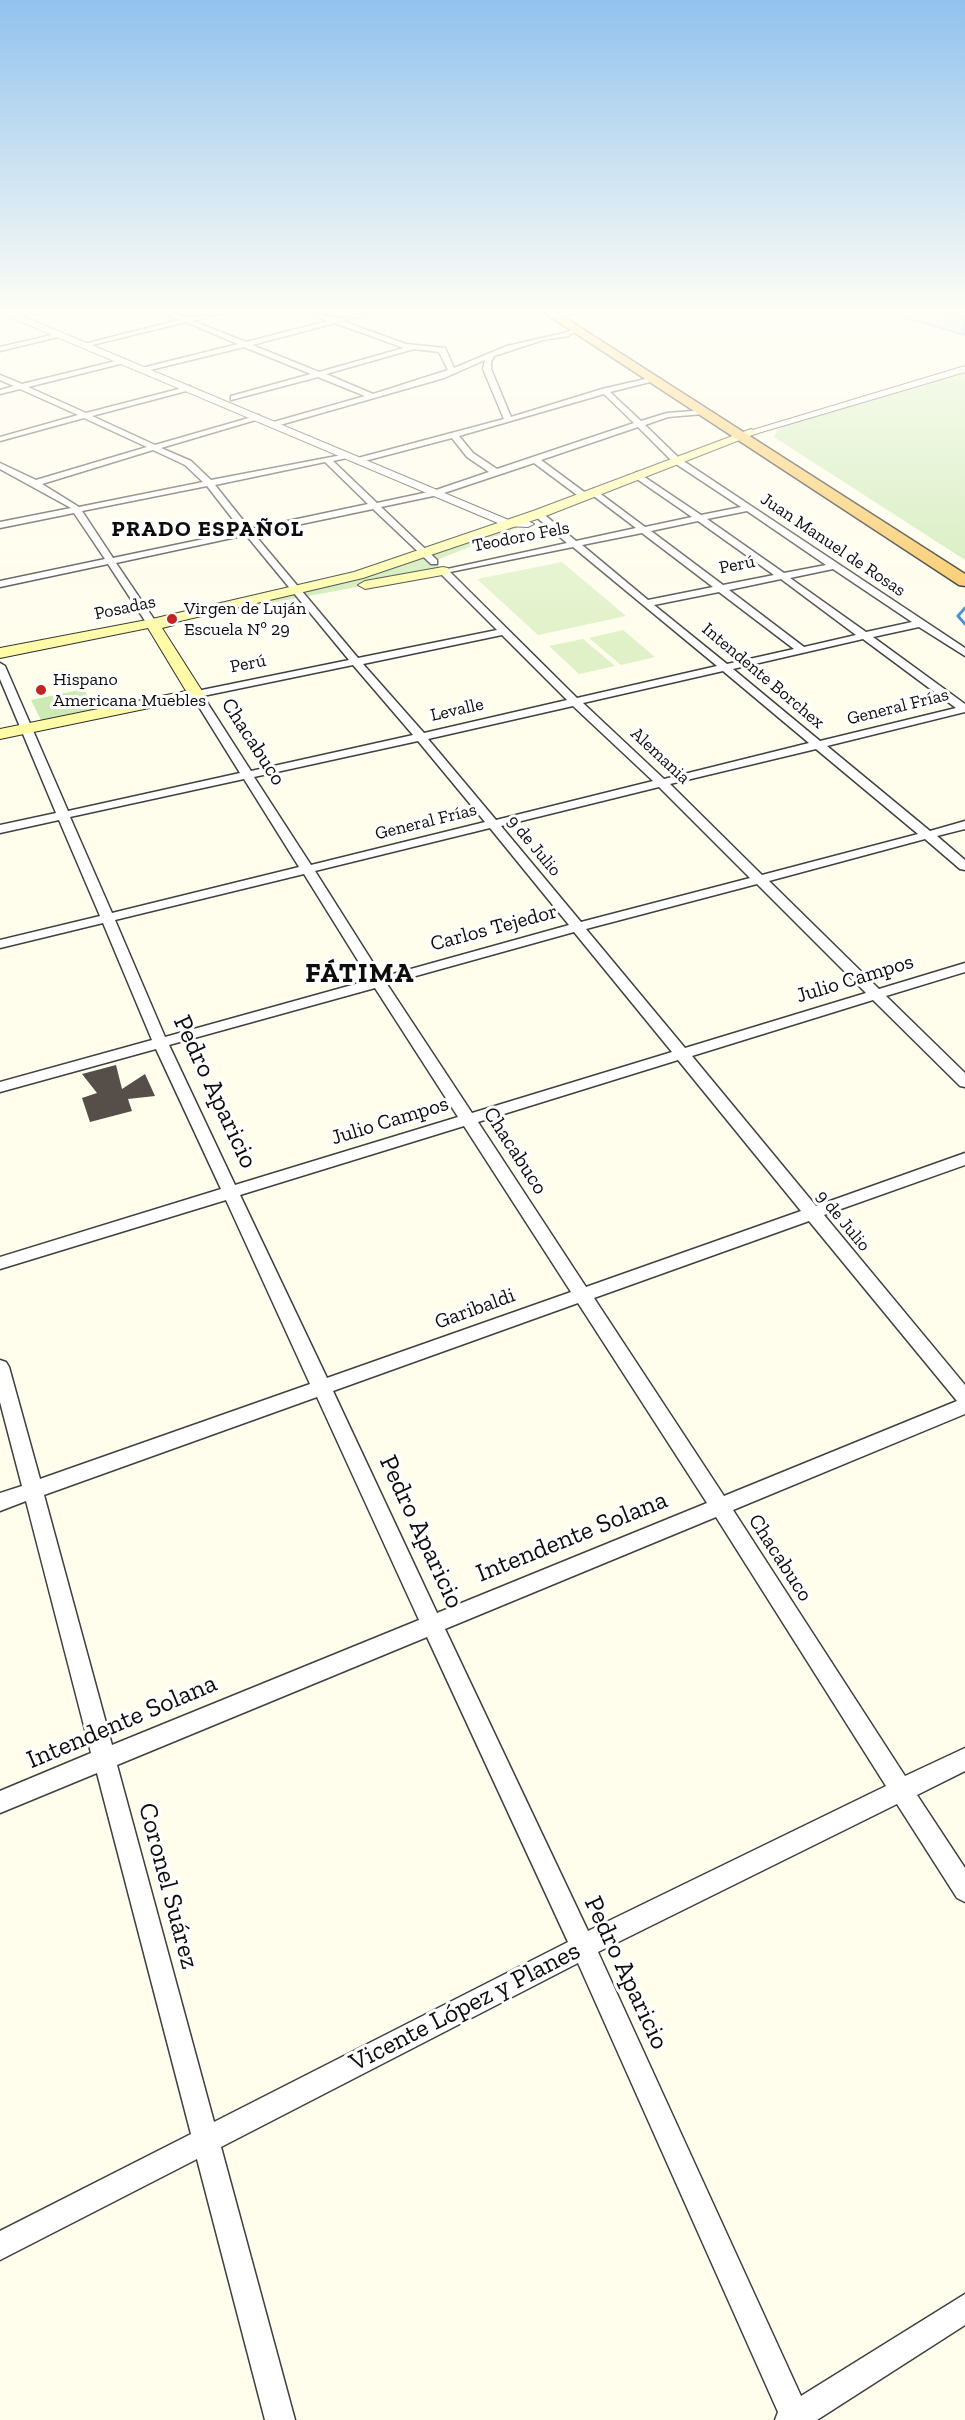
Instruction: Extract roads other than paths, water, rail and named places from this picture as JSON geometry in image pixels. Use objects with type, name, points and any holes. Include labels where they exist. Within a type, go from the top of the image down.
[{"type":"highway","points":[[724,423],[965,569]]},
{"type":"highway","points":[[731,423],[965,581]]},
{"type":"main road","points":[[434,561],[508,524],[747,435]]},
{"type":"main road","points":[[296,593],[358,575],[434,561],[528,524],[538,513]]},
{"type":"main road","name":"Teodoro Fels","points":[[296,593],[434,561]]},
{"type":"main road","name":"Posadas","points":[[0,653],[296,593]]},
{"type":"main road","name":"Chacabuco","points":[[152,624],[196,694]]},
{"type":"main road","name":"Perú","points":[[0,734],[196,694]]},
{"type":"street","points":[[0,440],[62,423]]},
{"type":"street","name":"9 de Julio","points":[[102,423],[193,466],[209,483],[296,593],[421,736],[965,1398]]},
{"type":"street","points":[[35,483],[236,423]]},
{"type":"street","points":[[357,461],[495,423]]},
{"type":"street","points":[[0,584],[435,493],[641,423]]},
{"type":"street","points":[[747,435],[787,423]]},
{"type":"street","points":[[273,424],[508,524],[554,526]]},
{"type":"street","name":"Juan Manuel de Rosas","points":[[637,424],[676,460],[965,653]]},
{"type":"street","points":[[454,435],[470,455],[495,472]]},
{"type":"street","points":[[0,525],[344,456]]},
{"type":"street","points":[[534,459],[645,530],[802,650]]},
{"type":"street","name":"Alemania","points":[[327,460],[434,561],[575,702],[662,783],[965,1082]]},
{"type":"street","name":"Chacabuco","points":[[2,469],[35,483],[77,510],[152,624]]},
{"type":"street","points":[[637,475],[782,576],[965,709]]},
{"type":"street","name":"Teodoro Fels","points":[[434,561],[577,545],[749,508]]},
{"type":"street","name":"Intendente Borchex","points":[[538,513],[965,866]]},
{"type":"street","name":"Perú","points":[[647,603],[834,566]]},
{"type":"street","name":"Levalle","points":[[0,829],[921,623]]},
{"type":"street","name":"Perú","points":[[196,694],[504,633]]},
{"type":"street","name":"Pedro Aparicio","points":[[0,666],[65,814],[160,1042],[583,1947],[794,2419]]},
{"type":"street","name":"Chacabuco","points":[[196,694],[378,981],[719,1505],[965,1890]]},
{"type":"street","name":"General Frías","points":[[0,944],[965,709]]},
{"type":"street","name":"Carlos Tejedor","points":[[0,1087],[378,981],[965,825]]},
{"type":"street","name":"Julio Campos","points":[[0,1263],[965,967]]},
{"type":"street","name":"Garibaldi","points":[[0,1502],[965,1159]]},
{"type":"street","name":"Coronel Suárez","points":[[0,1367],[280,2420]]},
{"type":"street","name":"Intendente Solana","points":[[0,1802],[719,1505],[965,1406]]},
{"type":"street","name":"Vicente López y Planes","points":[[0,2246],[583,1947],[965,1759]]},
{"type":"street","points":[[794,2419],[965,2308]]},
{"type":"waterway","points":[[965,608],[958,616],[965,624]]},
{"type":"place","name":"Virgen de Luján Escuela Nº 29","points":[[172,619]]},
{"type":"place","name":"Hispano Americana Muebles","points":[[41,690]]},
{"type":"district","name":"PRADO ESPAÑOL","points":[[208,530]]},
{"type":"district","name":"FÁTIMA","points":[[360,974]]}]
